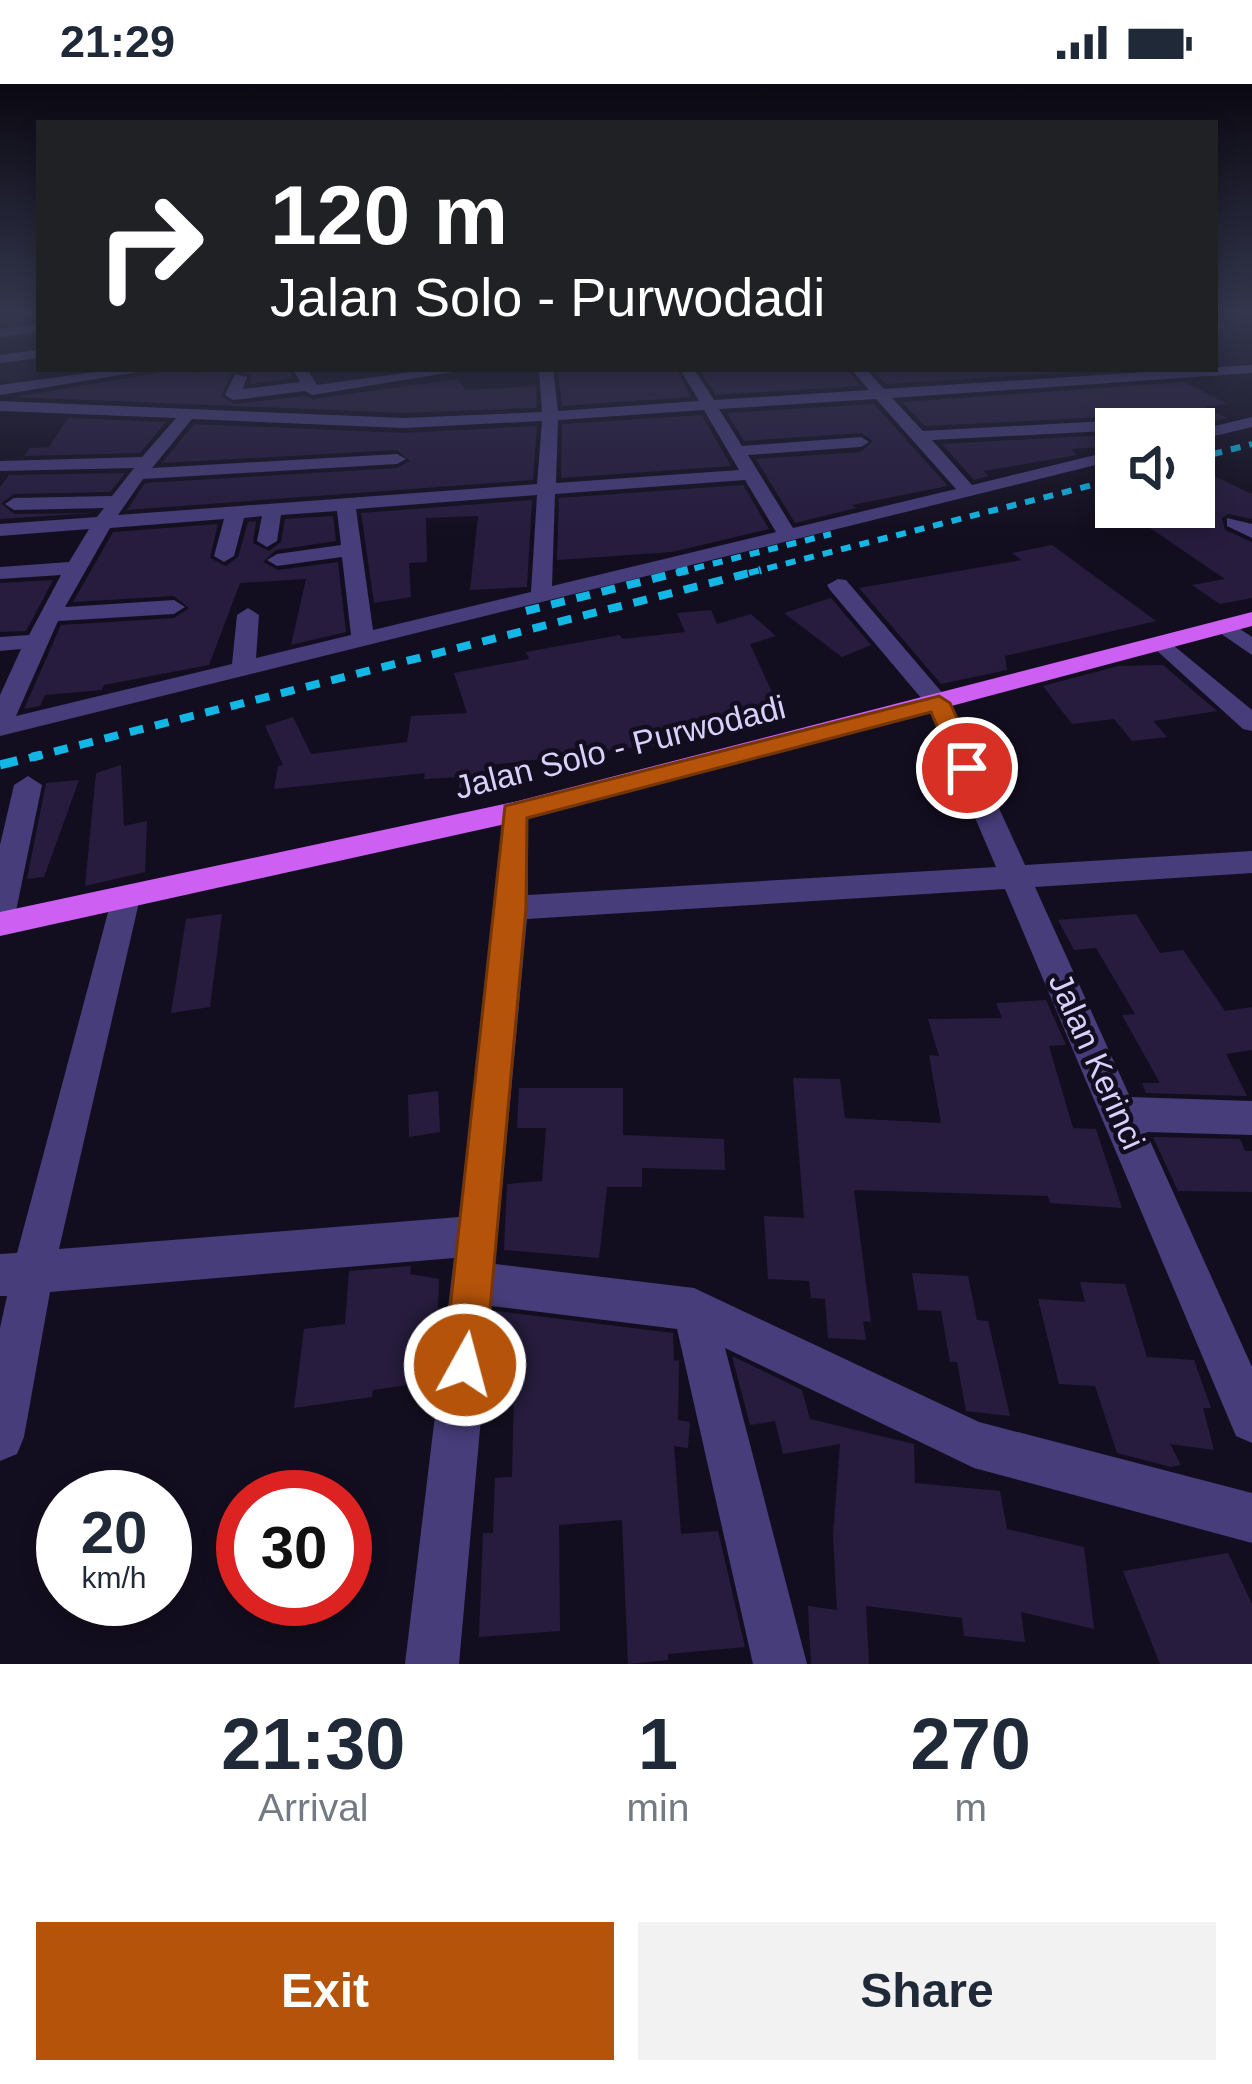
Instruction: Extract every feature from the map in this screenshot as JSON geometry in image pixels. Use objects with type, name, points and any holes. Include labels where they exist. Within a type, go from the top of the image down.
[{"type":"main road","name":"Jalan Solo - Purwodadi","points":[[0,924],[514,812],[1252,619]]},
{"type":"street","points":[[237,386],[234,397],[311,388],[550,416],[1021,386]]},
{"type":"street","points":[[0,406],[330,418],[415,401],[438,386]]},
{"type":"street","points":[[541,596],[547,386]]},
{"type":"street","points":[[697,386],[788,536]]},
{"type":"street","points":[[873,386],[968,491]]},
{"type":"street","points":[[1052,386],[1069,398]]},
{"type":"street","points":[[311,388],[330,418]]},
{"type":"street","points":[[0,426],[27,407]]},
{"type":"street","points":[[1088,412],[1095,417]]},
{"type":"street","points":[[0,726],[34,641],[73,568],[140,468],[188,414]]},
{"type":"street","points":[[914,430],[980,421]]},
{"type":"street","points":[[1215,431],[1252,422]]},
{"type":"street","points":[[914,430],[1095,430]]},
{"type":"street","points":[[737,451],[861,442]]},
{"type":"street","points":[[0,466],[140,468],[397,459]]},
{"type":"street","points":[[0,726],[1095,460]]},
{"type":"street","points":[[0,530],[751,474]]},
{"type":"street","points":[[14,504],[118,502]]},
{"type":"street","points":[[346,506],[363,638]]},
{"type":"street","points":[[272,512],[272,550],[351,550]]},
{"type":"street","points":[[224,556],[235,514]]},
{"type":"street","points":[[0,573],[73,568]]},
{"type":"street","name":"Jalan Kerinci","points":[[838,585],[939,703],[1252,1420]]},
{"type":"street","points":[[48,614],[174,607]]},
{"type":"street","points":[[243,668],[248,615]]},
{"type":"street","points":[[1226,626],[1252,648]]},
{"type":"street","points":[[0,644],[34,641]]},
{"type":"street","points":[[1162,644],[1252,723]]},
{"type":"street","points":[[0,911],[28,785]]},
{"type":"street","points":[[432,1664],[512,908],[514,812]]},
{"type":"street","points":[[512,908],[1252,862]]},
{"type":"street","points":[[0,1437],[16,1274],[125,898]]},
{"type":"street","points":[[1121,1114],[1252,1118]]},
{"type":"street","points":[[16,1274],[476,1260],[605,1295],[694,1310],[974,1444],[1252,1518]]},
{"type":"street","points":[[694,1310],[780,1664]]},
{"type":"building","points":[[82,386],[226,386],[221,396],[234,404],[409,386],[463,386],[466,390],[536,386],[537,408],[404,413],[15,397]]},
{"type":"building","points":[[560,386],[685,386],[691,397],[562,406]]},
{"type":"building","points":[[710,386],[860,386],[716,395]]},
{"type":"building","points":[[1191,386],[1227,404],[1095,408],[1095,418],[925,426],[902,402]]},
{"type":"building","points":[[874,404],[948,486],[852,505],[856,508],[795,523],[756,459],[861,452],[873,441],[861,433],[744,441],[727,413]]},
{"type":"building","points":[[702,415],[731,466],[561,478],[562,424]]},
{"type":"building","points":[[68,418],[166,422],[140,453],[24,456],[30,448],[49,447]]},
{"type":"building","points":[[194,424],[404,433],[537,426],[533,480],[127,510],[145,483],[397,468],[410,461],[397,450],[162,463]]},
{"type":"building","points":[[1095,436],[1095,447],[1071,449],[1077,455],[984,471],[989,476],[974,480],[942,444]]},
{"type":"building","points":[[125,473],[110,492],[14,494],[1,503],[14,514],[94,513],[0,519],[0,487],[9,475]]},
{"type":"building","points":[[1215,476],[1252,494],[1252,519],[1228,514],[1222,518],[1225,530],[1252,542],[1252,598],[1220,604],[1192,585],[1225,579],[1150,528],[1215,528]]},
{"type":"building","points":[[743,485],[769,529],[672,552],[557,560],[559,498]]},
{"type":"building","points":[[532,500],[527,587],[470,590],[478,516],[426,518],[427,562],[409,563],[411,597],[374,603],[361,513]]},
{"type":"building","points":[[333,516],[336,541],[276,550],[263,562],[278,570],[338,562],[346,632],[291,645],[306,579],[240,583],[209,665],[104,685],[102,690],[45,695],[40,706],[24,709],[61,625],[174,618],[189,608],[174,596],[73,602],[113,532],[218,524],[210,558],[226,566],[238,557],[248,522],[256,521],[253,543],[269,551],[281,542],[285,519]]},
{"type":"building","points":[[1052,545],[1156,621],[1005,656],[1007,670],[941,684],[859,588],[1022,560],[1012,553]]},
{"type":"building","points":[[53,580],[26,631],[0,632],[0,583]]},
{"type":"building","points":[[831,598],[871,645],[842,657],[784,613]]},
{"type":"building","points":[[711,610],[717,624],[751,614],[776,636],[750,644],[782,714],[659,734],[661,745],[574,753],[577,760],[490,765],[489,786],[459,788],[460,777],[424,779],[425,773],[274,789],[278,766],[283,765],[265,726],[293,717],[311,754],[407,742],[411,716],[467,713],[454,673],[529,659],[526,652],[620,635],[622,639],[685,632],[677,613]]},
{"type":"building","points":[[1163,665],[1217,711],[1153,721],[1167,737],[1132,741],[1114,719],[1072,724],[1043,686],[1118,666]]},
{"type":"building","points":[[121,765],[124,826],[147,821],[145,872],[85,886],[96,773]]},
{"type":"building","points":[[79,780],[44,877],[27,879],[46,783]]},
{"type":"building","points":[[222,914],[210,1007],[171,1013],[186,919]]},
{"type":"building","points":[[1136,914],[1160,953],[1183,950],[1225,1011],[1252,1007],[1252,1050],[1226,1054],[1247,1096],[1146,1093],[1142,1083],[1160,1083],[1122,1015],[1135,1014],[1096,948],[1074,950],[1058,920]]},
{"type":"building","points":[[1046,1000],[1066,1045],[1049,1046],[1073,1128],[1096,1129],[1122,1208],[1050,1203],[1048,1196],[854,1190],[871,1322],[863,1321],[866,1340],[828,1338],[825,1299],[811,1298],[809,1281],[768,1279],[764,1216],[804,1218],[793,1078],[840,1079],[845,1118],[941,1123],[929,1055],[939,1056],[928,1019],[1002,1018],[996,1003]]},
{"type":"building","points":[[519,1088],[623,1088],[623,1135],[724,1139],[725,1170],[642,1168],[642,1187],[607,1187],[599,1258],[504,1250],[507,1184],[542,1181],[546,1128],[517,1128]]},
{"type":"building","points":[[438,1091],[440,1132],[409,1137],[408,1095]]},
{"type":"building","points":[[1153,1137],[1240,1139],[1245,1151],[1252,1151],[1252,1192],[1178,1191]]},
{"type":"building","points":[[411,1266],[410,1274],[439,1279],[435,1381],[373,1390],[372,1397],[294,1408],[304,1329],[345,1324],[349,1271]]},
{"type":"building","points":[[912,1273],[968,1276],[977,1320],[988,1321],[1010,1416],[966,1411],[957,1362],[950,1362],[941,1311],[918,1310]]},
{"type":"building","points":[[1080,1282],[1125,1284],[1147,1357],[1194,1360],[1211,1408],[1203,1408],[1214,1450],[1170,1444],[1181,1465],[1171,1467],[1117,1453],[1095,1386],[1059,1384],[1038,1299],[1085,1302]]},
{"type":"building","points":[[495,1311],[673,1333],[674,1361],[679,1360],[678,1420],[690,1422],[688,1448],[674,1446],[681,1534],[718,1531],[745,1647],[668,1654],[668,1660],[628,1664],[622,1520],[559,1525],[560,1631],[479,1637],[483,1533],[493,1533],[495,1478],[512,1477],[514,1391],[499,1392],[500,1357],[491,1357]]},
{"type":"building","points":[[732,1356],[802,1390],[810,1419],[914,1444],[915,1483],[1000,1491],[1007,1529],[1084,1547],[1094,1629],[1021,1612],[1025,1642],[964,1636],[962,1618],[866,1606],[869,1664],[811,1664],[808,1606],[837,1610],[833,1535],[840,1444],[783,1454],[775,1421],[750,1425]]},
{"type":"building","points":[[1228,1553],[1252,1604],[1252,1664],[1160,1664],[1123,1571]]},
{"type":"railway","points":[[1215,454],[1252,444]]},
{"type":"railway","points":[[749,573],[1095,484]]},
{"type":"railway","points":[[676,573],[831,534]]},
{"type":"railway","points":[[526,611],[688,570]]},
{"type":"railway","points":[[35,757],[761,570]]},
{"type":"railway","points":[[35,757],[41,755]]},
{"type":"railway","points":[[0,765],[35,757]]},
{"type":"railway","points":[[29,758],[35,757]]},
{"type":"route","points":[[465,1365],[512,908],[514,812],[939,703],[967,768]]}]
